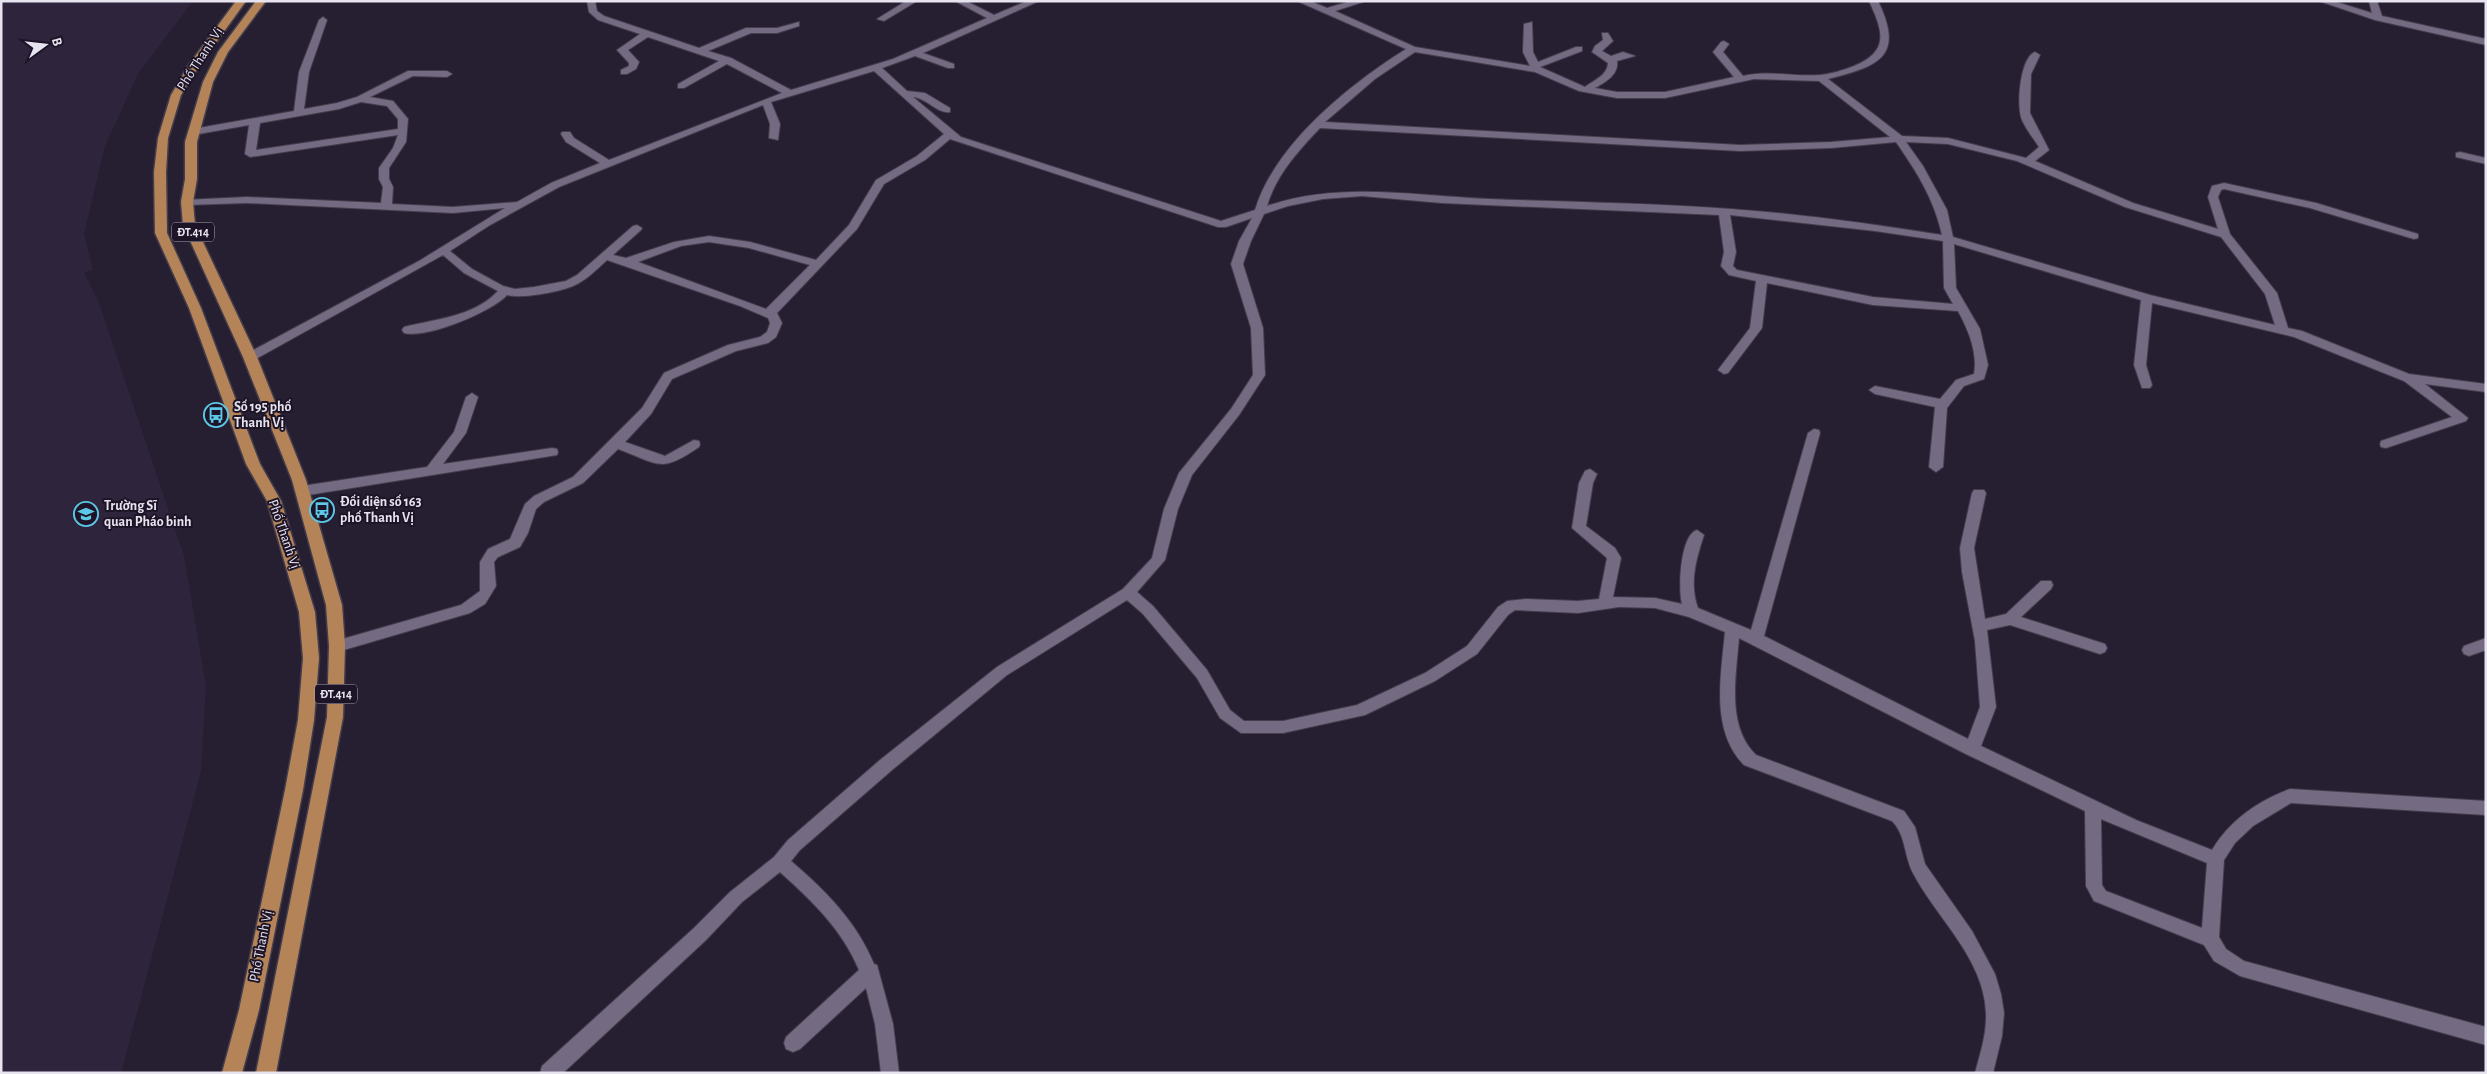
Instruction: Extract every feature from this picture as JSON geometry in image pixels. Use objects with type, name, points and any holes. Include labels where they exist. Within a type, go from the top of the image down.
[{"type":"main road","name":"Phố Thanh Vị","points":[[232,1073],[249,1010],[294,790],[306,720],[311,658],[307,612],[274,501],[253,464],[195,308],[161,233],[160,217],[162,138],[176,95],[192,68],[241,1]]},
{"type":"main road","name":"Phố Thanh Vị","points":[[261,1],[224,52],[208,82],[193,132],[187,202],[189,226],[250,357],[299,480],[334,605],[337,646],[335,717],[266,1073]]},
{"type":"street","points":[[591,1],[595,15],[646,34],[728,60],[789,93]]},
{"type":"street","points":[[881,19],[913,1]]},
{"type":"street","points":[[959,1],[995,19]]},
{"type":"street","points":[[250,357],[444,251],[520,204],[555,185],[765,101],[876,68],[1035,1]]},
{"type":"street","points":[[1300,1],[1413,48],[1536,68],[1587,90],[1617,95],[1665,95],[1754,76],[1821,78],[1854,70],[1880,56],[1885,46],[1887,33],[1884,20],[1873,1]]},
{"type":"street","points":[[1327,11],[1362,1]]},
{"type":"street","points":[[2323,1],[2378,18],[2486,42]]},
{"type":"street","points":[[2373,1],[2378,18]]},
{"type":"street","points":[[298,114],[304,72],[323,20]]},
{"type":"street","points":[[699,51],[749,30],[757,28],[777,32],[796,24]]},
{"type":"street","points":[[1529,24],[1528,52],[1536,68]]},
{"type":"street","points":[[624,72],[633,67],[634,62],[622,50],[646,34]]},
{"type":"street","points":[[1587,90],[1610,74],[1613,62],[1597,52],[1598,48],[1608,41],[1605,35]]},
{"type":"street","points":[[1724,44],[1718,52],[1740,78]]},
{"type":"street","points":[[549,1073],[700,934],[736,897],[780,862],[794,845],[886,765],[1002,671],[1128,593],[1158,560],[1171,509],[1186,472],[1235,412],[1259,375],[1257,328],[1237,264],[1272,180],[1317,126],[1363,82],[1413,48]]},
{"type":"street","points":[[1536,68],[1578,49]]},
{"type":"street","points":[[915,52],[952,66]]},
{"type":"street","points":[[1610,60],[1623,55],[1630,56]]},
{"type":"street","points":[[2031,159],[2044,147],[2027,120],[2025,113],[2026,74],[2035,55]]},
{"type":"street","points":[[681,86],[728,60]]},
{"type":"street","points":[[876,68],[950,134],[980,147],[1217,225],[1286,203],[1342,193],[1442,200],[1724,212],[1875,228],[1948,239],[2147,298],[2308,337],[2369,364],[2408,378],[2486,388]]},
{"type":"street","points":[[193,132],[339,106],[412,73],[447,74]]},
{"type":"street","points":[[1821,78],[1900,139],[1918,166],[1942,210],[1948,239],[1950,288],[1964,308],[1974,328],[1982,365],[1981,374],[1976,379],[1960,383],[1943,404],[1936,467]]},
{"type":"street","points":[[904,94],[922,96],[947,110]]},
{"type":"street","points":[[360,98],[390,104],[403,119],[401,142],[383,168],[383,180],[388,187],[386,206]]},
{"type":"street","points":[[765,101],[774,116],[776,133],[774,138]]},
{"type":"street","points":[[255,121],[250,154],[403,131]]},
{"type":"street","points":[[1317,126],[1740,148],[1831,145],[1900,139],[1964,144],[2031,159],[2129,205],[2225,235]]},
{"type":"street","points":[[566,134],[570,140],[609,164]]},
{"type":"street","points":[[763,313],[773,311],[852,227],[880,182],[921,158],[950,134]]},
{"type":"street","points":[[2460,155],[2486,161]]},
{"type":"street","points":[[2283,330],[2271,293],[2225,235],[2213,193],[2216,188],[2222,186],[2312,205],[2414,236]]},
{"type":"street","points":[[187,202],[239,200],[453,210],[520,204]]},
{"type":"street","points":[[1724,212],[1730,252],[1727,267],[1736,274],[1888,303],[1964,308]]},
{"type":"street","points":[[444,251],[468,271],[505,290],[514,293],[534,292],[569,284],[606,256],[637,228]]},
{"type":"street","points":[[627,262],[674,246],[707,239],[734,242],[818,264]]},
{"type":"street","points":[[337,646],[465,609],[483,599],[490,588],[487,562],[493,553],[515,543],[521,533],[530,508],[539,499],[578,480],[619,441],[647,411],[668,376],[732,348],[764,340],[772,334],[776,323],[773,316],[606,256]]},
{"type":"street","points":[[1724,370],[1756,328],[1762,280]]},
{"type":"street","points":[[408,330],[426,329],[448,322],[496,300],[505,290]]},
{"type":"street","points":[[2146,385],[2140,365],[2147,298]]},
{"type":"street","points":[[2386,444],[2462,418],[2408,378]]},
{"type":"street","points":[[1875,390],[1943,404]]},
{"type":"street","points":[[431,471],[460,433],[472,397]]},
{"type":"street","points":[[1756,639],[1814,433]]},
{"type":"street","points":[[619,441],[619,445],[664,461],[672,459],[694,444]]},
{"type":"street","points":[[302,491],[552,452]]},
{"type":"street","points":[[1590,474],[1586,483],[1579,528],[1613,555],[1614,559],[1605,604]]},
{"type":"street","points":[[1972,749],[1987,710],[1980,626],[1969,572],[1968,548],[1979,493]]},
{"type":"street","points":[[1692,612],[1687,600],[1686,578],[1688,563],[1697,535]]},
{"type":"street","points":[[1980,626],[2010,619],[2046,585]]},
{"type":"street","points":[[1128,593],[1148,610],[1202,674],[1225,714],[1241,727],[1283,727],[1360,711],[1430,677],[1472,650],[1503,611],[1512,606],[1526,604],[1578,607],[1605,604],[1655,603],[1692,612],[1756,639],[1972,749],[2130,826],[2216,859]]},
{"type":"street","points":[[2010,619],[2100,648]]},
{"type":"street","points":[[1733,630],[1727,698],[1736,745],[1741,754],[1750,760],[1898,816],[1908,825],[1918,867],[1968,943],[1992,991],[1995,1013],[1991,1046],[1984,1073]]},
{"type":"street","points":[[2468,650],[2486,644]]},
{"type":"street","points":[[2486,808],[2290,796],[2264,808],[2242,825],[2221,848],[2216,859],[2210,939],[2220,955],[2240,968],[2486,1036]]},
{"type":"street","points":[[2093,808],[2094,886],[2100,896],[2210,939]]},
{"type":"street","points":[[780,862],[820,897],[852,937],[871,971],[883,1014],[890,1073]]},
{"type":"street","points":[[793,1043],[871,971]]},
{"type":"shaded area","name":"Trường Sĩ quan Pháo binh","points":[[1,1],[193,1],[138,74],[105,146],[84,234],[93,270],[84,273],[98,300],[184,556],[206,686],[201,771],[121,1073],[1,1073]]},
{"type":"place","name":"Số 195 phố Thanh Vị","points":[[216,415]]},
{"type":"place","name":"Đối diện số 163 phố Thanh Vị","points":[[322,510]]},
{"type":"place","name":"Trường Sĩ quan Pháo binh","points":[[86,514]]}]
